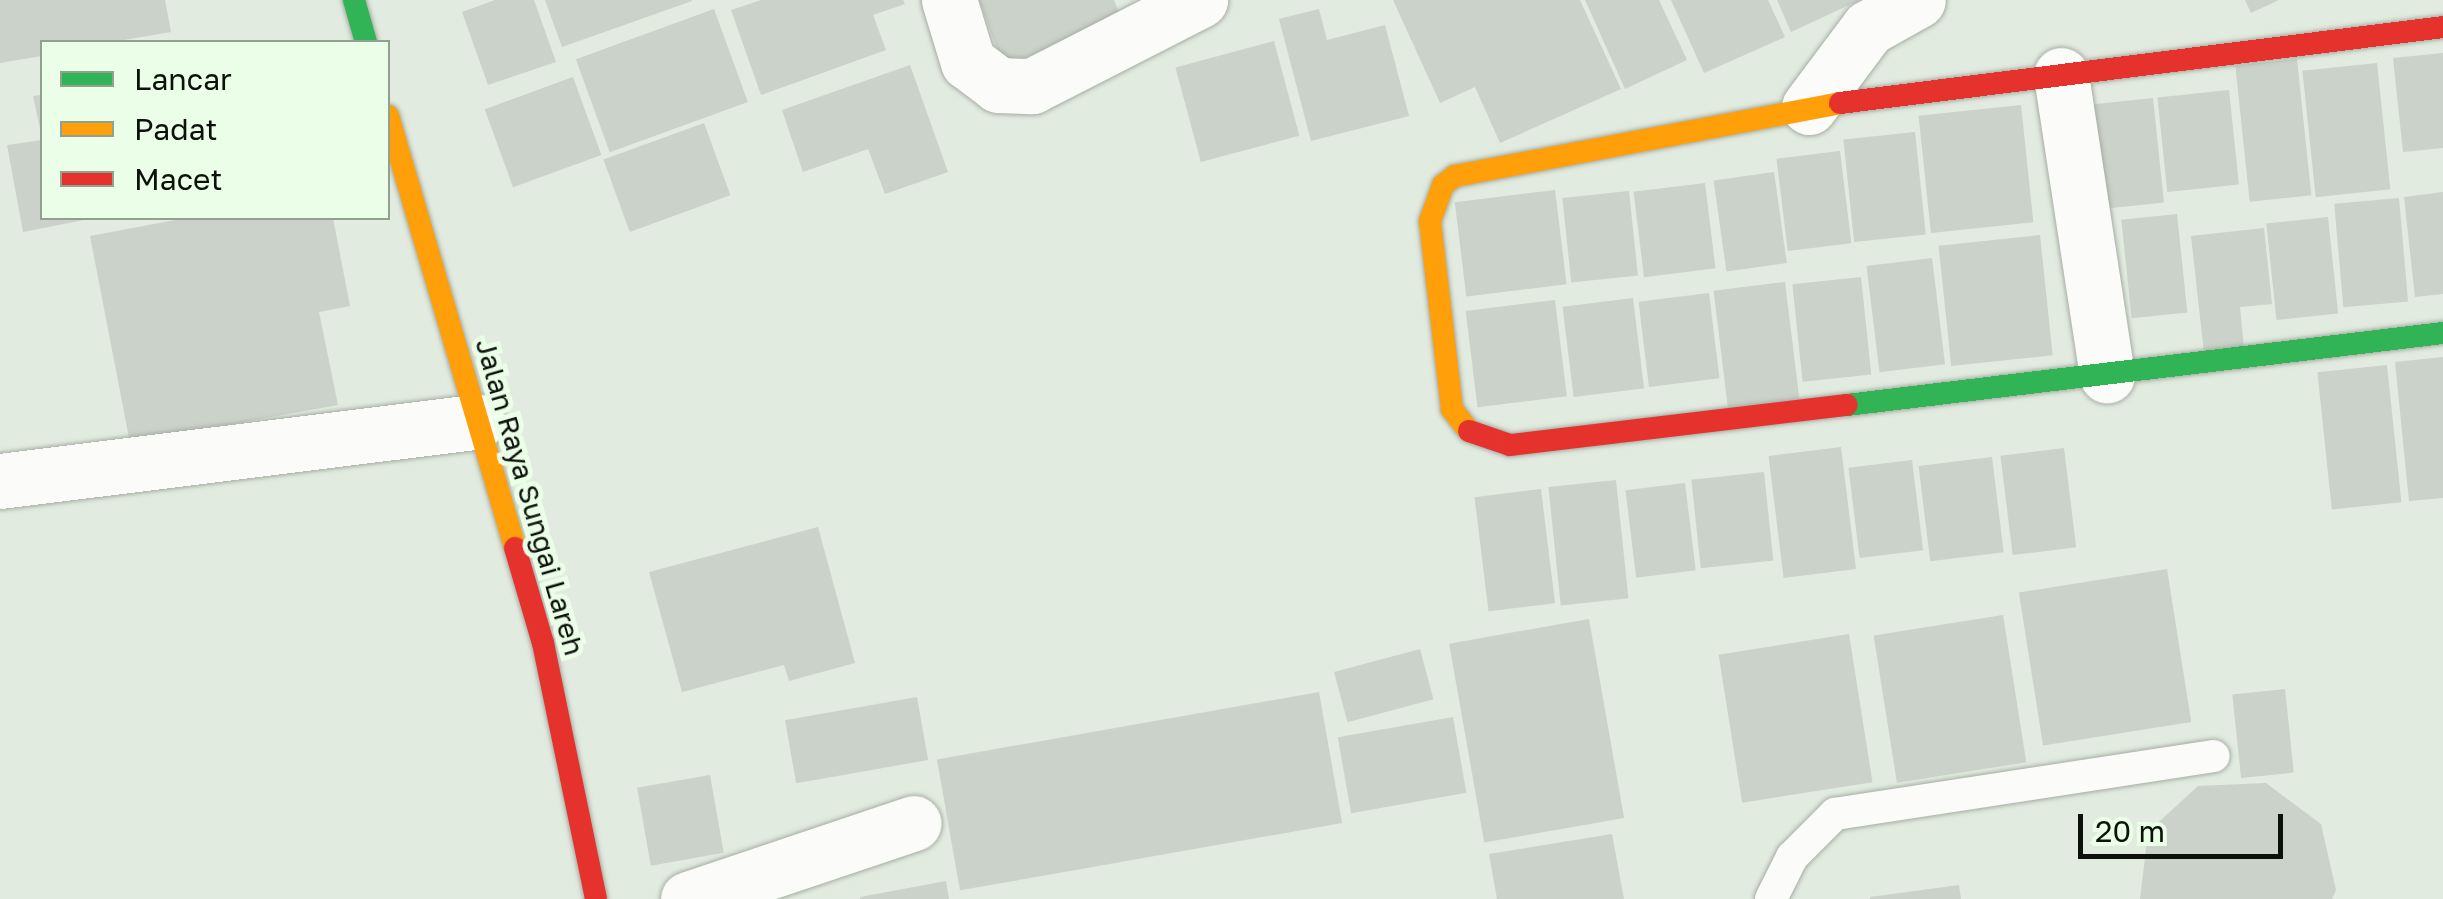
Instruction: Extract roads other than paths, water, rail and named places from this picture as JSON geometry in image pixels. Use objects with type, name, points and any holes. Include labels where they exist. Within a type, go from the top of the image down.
[{"type":"street","points":[[354,0],[365,40]]},
{"type":"street","points":[[949,0],[968,62],[998,85],[1032,86],[1200,0]]},
{"type":"street","points":[[1809,107],[1868,28],[1918,0]]},
{"type":"street","points":[[2443,27],[1809,107],[1456,176],[1443,185],[1430,221],[1452,409],[1465,429],[1510,445],[2443,333]]},
{"type":"street","points":[[2061,75],[2107,374]]},
{"type":"street","name":"Jalan Raya Sungai Lareh","points":[[390,123],[543,643],[596,899]]},
{"type":"street","points":[[0,482],[477,422]]},
{"type":"street","points":[[695,898],[914,822]]},
{"type":"lane","points":[[1772,899],[1792,858],[1835,814],[2214,756]]}]
